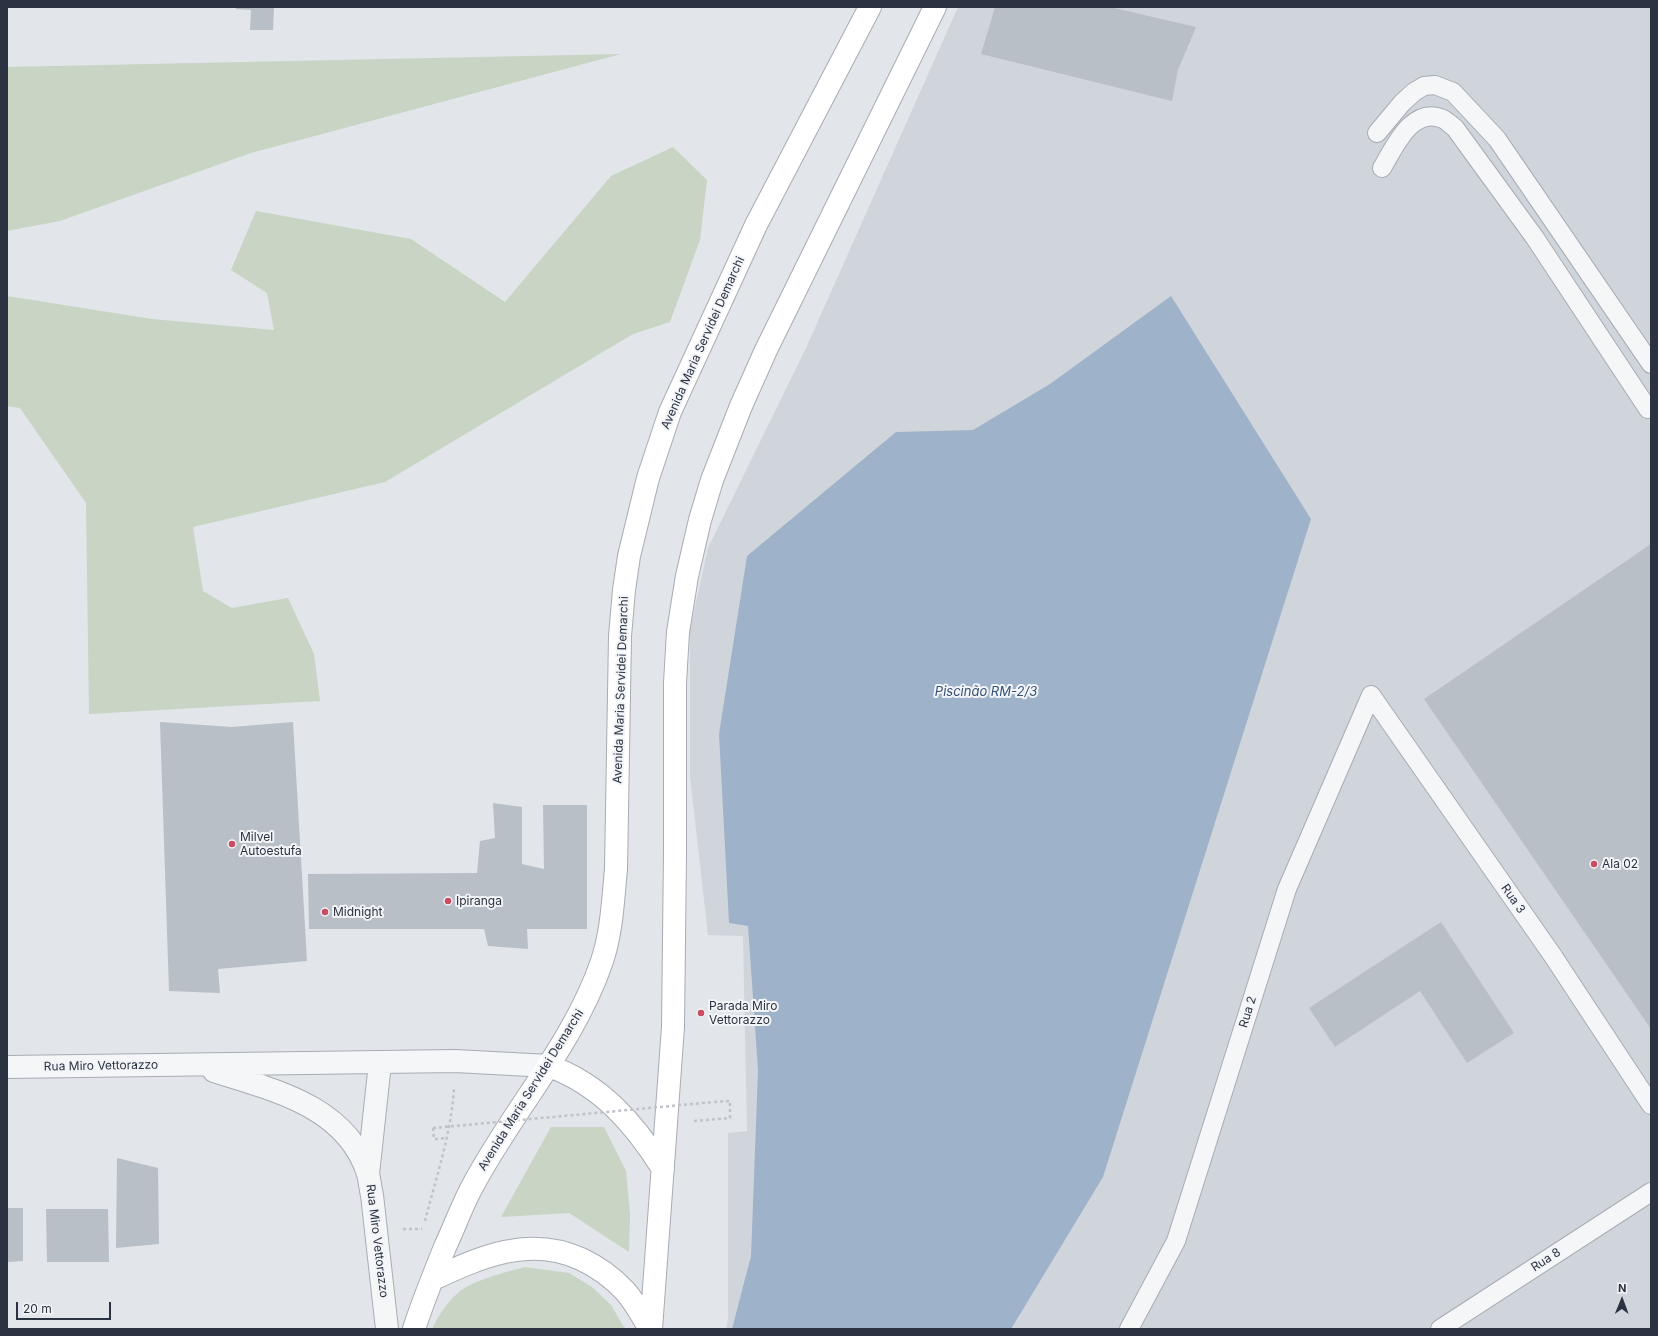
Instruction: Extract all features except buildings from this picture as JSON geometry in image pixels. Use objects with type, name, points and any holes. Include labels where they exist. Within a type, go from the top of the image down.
[{"type":"main road","name":"Avenida Maria Servidei Demarchi","points":[[414,1329],[432,1279],[471,1189],[494,1149],[549,1066],[582,1008],[596,980],[603,960],[613,908],[616,869],[620,636],[624,590],[629,556],[648,478],[670,412],[756,224],[870,7]]},
{"type":"main road","points":[[651,1329],[673,1027],[675,852],[674,683],[678,632],[686,576],[712,480],[741,406],[766,350],[935,7]]},
{"type":"main road","points":[[549,1066],[573,1076],[591,1087],[616,1107],[648,1144],[663,1169]]},
{"type":"main road","points":[[432,1279],[475,1260],[509,1251],[546,1248],[562,1252],[593,1265],[608,1275],[625,1291],[651,1329]]},
{"type":"street","name":"Rua Miro Vettorazzo","points":[[7,1067],[455,1061],[549,1066]]},
{"type":"street","points":[[368,1174],[380,1063]]},
{"type":"street","name":"Rua Miro Vettorazzo","points":[[196,1065],[302,1101],[328,1117],[353,1145],[368,1174],[376,1228],[387,1329]]},
{"type":"lane","points":[[1378,133],[1402,103],[1414,92],[1424,86],[1435,85],[1453,92],[1498,139],[1651,364]]},
{"type":"lane","points":[[1382,168],[1402,134],[1421,118],[1431,116],[1443,119],[1455,128],[1535,238],[1648,409]]},
{"type":"lane","name":"Rua 3","points":[[1370,695],[1553,956],[1651,1105]]},
{"type":"lane","name":"Rua 2","points":[[1129,1329],[1176,1241],[1287,889],[1370,695]]},
{"type":"lane","name":"Rua 8","points":[[1440,1329],[1651,1192]]},
{"type":"path","points":[[376,1228],[422,1229],[446,1138],[453,1105],[455,1061]]},
{"type":"path","points":[[446,1138],[434,1139],[433,1128],[730,1101],[730,1118],[714,1120]]},
{"type":"shaded area","points":[[958,7],[1651,7],[1651,1329],[726,1329],[728,1320],[728,1133],[747,1131],[743,936],[708,935],[690,777],[690,629],[708,548],[806,348]]},
{"type":"green space","points":[[621,54],[251,153],[60,221],[7,231],[7,67]]},
{"type":"green space","points":[[673,147],[707,180],[700,240],[670,322],[633,334],[385,482],[193,527],[203,591],[232,608],[288,598],[314,654],[320,701],[89,714],[86,503],[20,408],[7,406],[7,296],[152,319],[274,330],[267,293],[231,270],[256,211],[411,239],[505,302],[611,176]]},
{"type":"green space","points":[[551,1127],[604,1127],[626,1171],[630,1214],[629,1252],[569,1213],[501,1217]]},
{"type":"green space","points":[[525,1267],[569,1273],[592,1287],[611,1305],[625,1329],[432,1329],[447,1304],[465,1288],[490,1277]]},
{"type":"water","name":"Piscinão RM-2/3","points":[[1171,296],[1311,519],[1103,1177],[1011,1329],[732,1329],[751,1256],[758,1070],[748,926],[729,923],[719,734],[747,556],[896,432],[973,430],[1050,384]]},
{"type":"place","name":"Milvel Autoestufa","points":[[232,844]]},
{"type":"place","name":"Ala 02","points":[[1594,864]]},
{"type":"place","name":"Ipiranga","points":[[448,901]]},
{"type":"place","name":"Midnight","points":[[325,912]]},
{"type":"place","name":"Parada Miro Vettorazzo","points":[[701,1013]]}]
